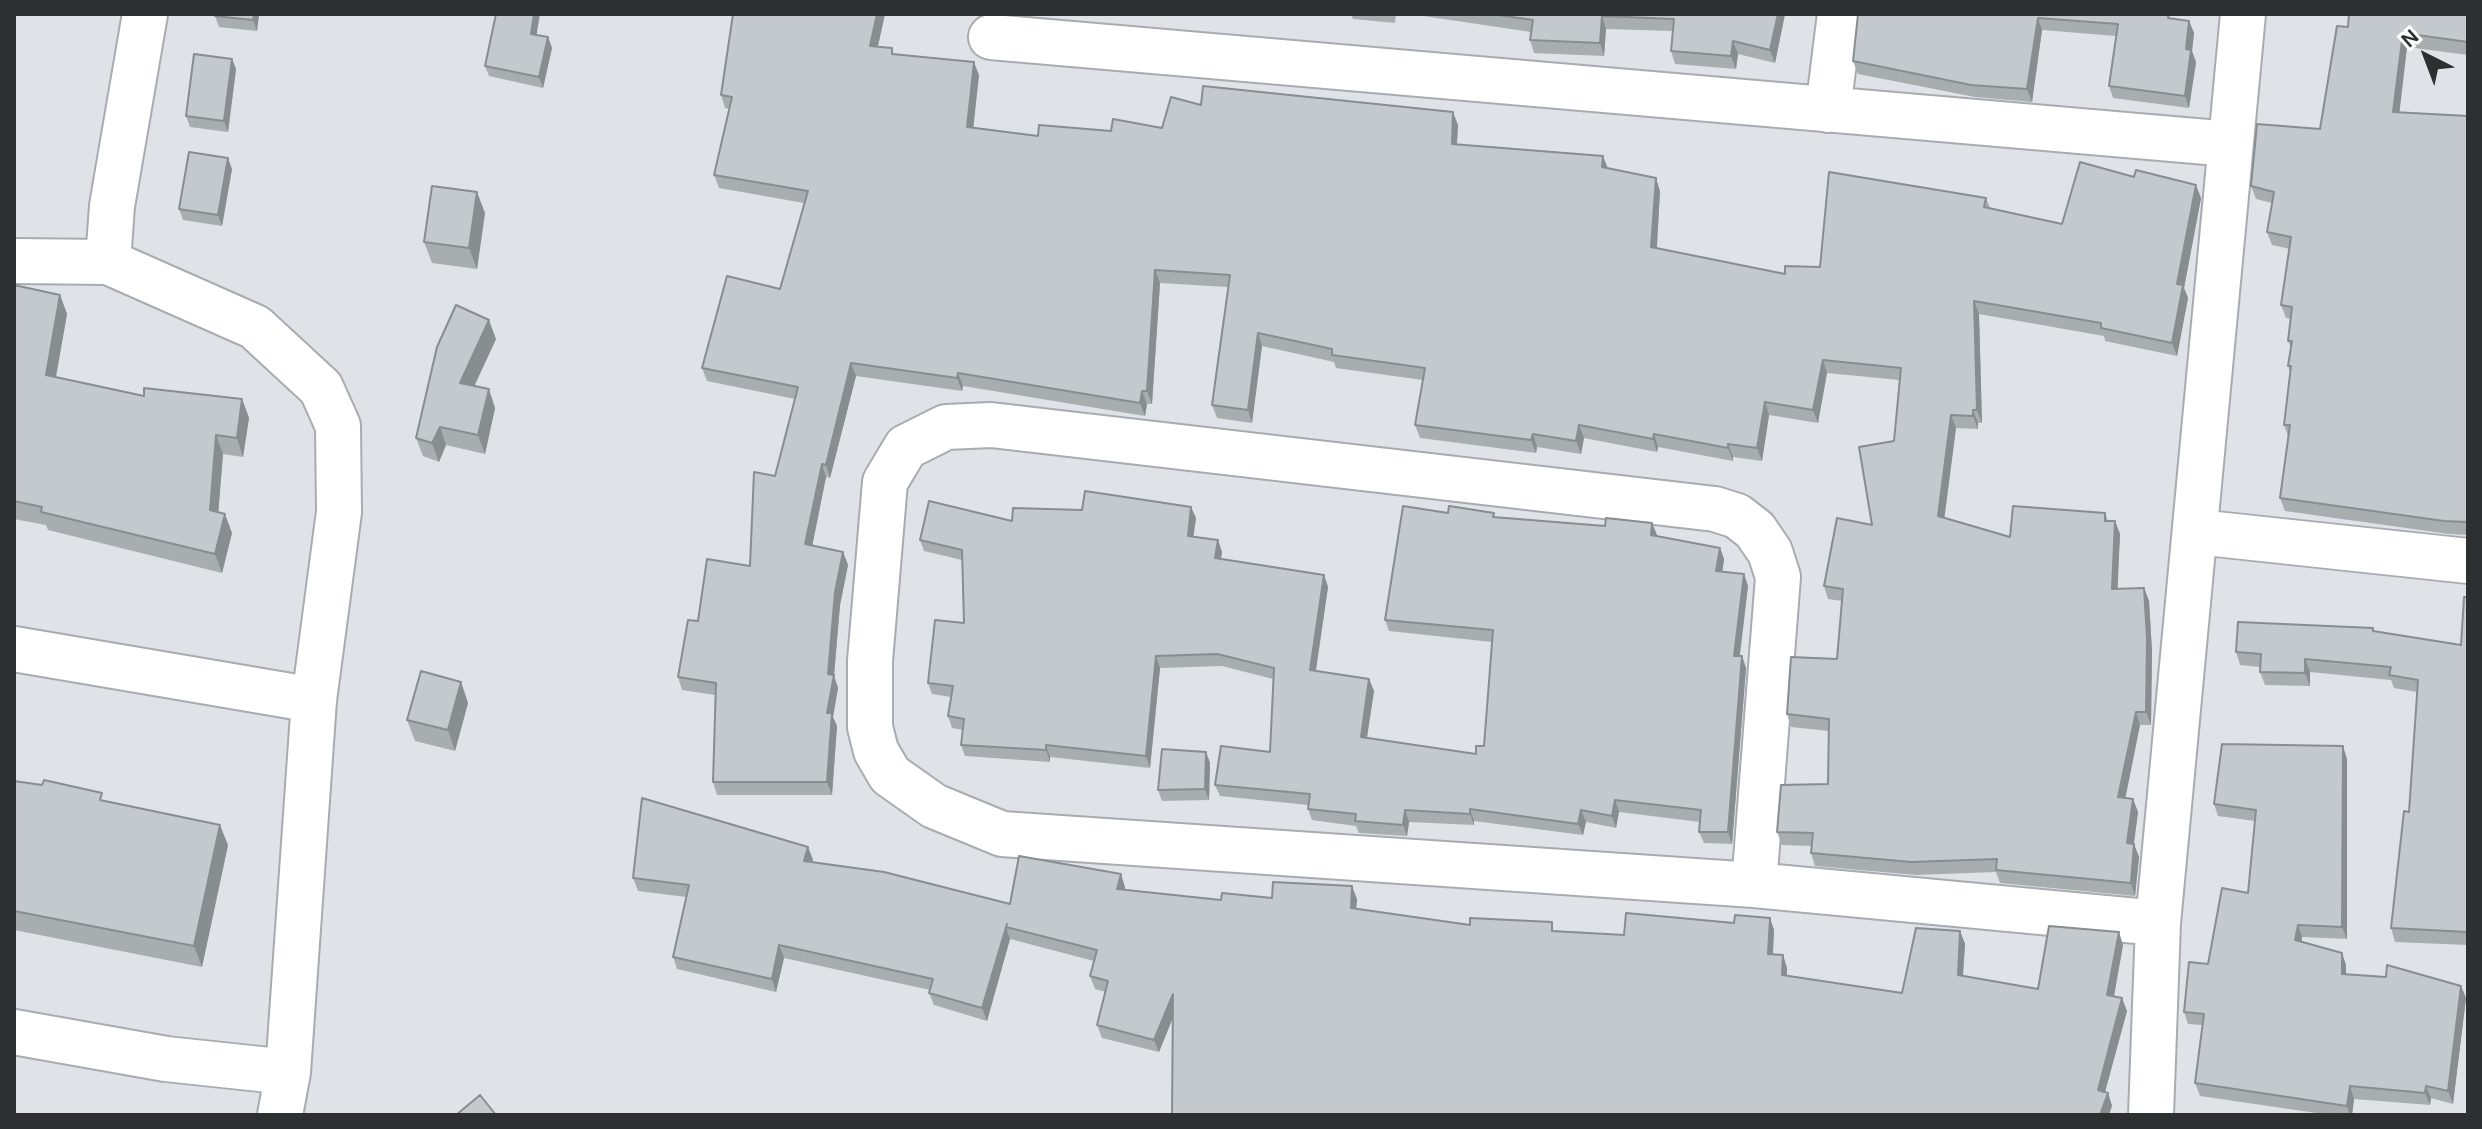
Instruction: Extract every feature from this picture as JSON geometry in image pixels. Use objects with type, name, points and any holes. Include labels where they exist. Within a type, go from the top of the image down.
[{"type":"street","points":[[108,262],[112,206],[145,14]]},
{"type":"street","points":[[1828,110],[1840,14]]},
{"type":"street","points":[[2151,1115],[2158,923],[2197,532],[2243,14]]},
{"type":"street","points":[[991,37],[2230,144]]},
{"type":"street","points":[[14,261],[108,262],[255,327],[321,388],[338,426],[339,512],[314,700],[288,1072],[280,1115]]},
{"type":"street","points":[[1754,885],[1778,577],[1770,552],[1755,530],[1737,516],[1700,507],[991,425],[946,427],[906,447],[885,482],[870,661],[870,727],[876,751],[890,775],[934,806],[1002,834],[1754,885],[2158,923]]},
{"type":"street","points":[[2197,532],[2468,561]]},
{"type":"street","points":[[14,649],[314,700]]},
{"type":"street","points":[[14,1032],[166,1059],[288,1072]]},
{"type":"building","points":[[215,14],[254,14],[253,20]]},
{"type":"building","points":[[496,14],[534,14],[531,34],[548,37],[539,77],[485,66]]},
{"type":"building","points":[[733,14],[877,14],[870,46],[892,48],[892,54],[974,62],[967,127],[1038,136],[1039,125],[1111,131],[1113,119],[1162,128],[1171,97],[1201,105],[1203,86],[1453,112],[1452,144],[1603,156],[1602,167],[1656,178],[1651,247],[1785,274],[1785,266],[1820,267],[1829,172],[1986,198],[1984,207],[2062,224],[2080,162],[2134,177],[2136,170],[2196,185],[2177,284],[2183,285],[2172,343],[2101,328],[2101,323],[1974,301],[1977,410],[1973,410],[1973,416],[1951,415],[1938,516],[2010,537],[2013,506],[2105,513],[2105,521],[2115,521],[2112,589],[2144,588],[2147,638],[2146,712],[2136,712],[2118,797],[2133,799],[2127,843],[2134,844],[2131,883],[1996,870],[1997,859],[1911,862],[1811,853],[1813,833],[1777,832],[1781,785],[1828,784],[1829,719],[1787,714],[1791,657],[1837,659],[1843,589],[1824,586],[1837,518],[1872,525],[1859,447],[1894,441],[1901,368],[1823,360],[1813,410],[1765,402],[1757,448],[1728,444],[1728,448],[1654,434],[1653,439],[1579,425],[1576,441],[1533,434],[1531,440],[1415,425],[1425,368],[1332,355],[1332,349],[1258,333],[1248,410],[1212,405],[1230,275],[1155,270],[1147,391],[1142,391],[1140,403],[958,373],[957,378],[851,363],[826,465],[822,464],[805,544],[843,552],[835,592],[828,674],[834,675],[827,713],[832,713],[827,782],[713,782],[716,683],[678,677],[688,620],[698,621],[707,559],[750,566],[754,472],[775,476],[798,387],[702,368],[727,276],[780,289],[808,191],[714,175],[732,97],[721,95]]},
{"type":"building","points":[[1491,14],[1778,14],[1770,50],[1733,41],[1731,56],[1671,51],[1674,19],[1602,16],[1600,43],[1530,40],[1533,20]]},
{"type":"building","points":[[1858,14],[2169,14],[2168,18],[2189,21],[2186,49],[2191,50],[2185,96],[2109,86],[2118,24],[2038,18],[2027,89],[1971,85],[1853,61]]},
{"type":"building","points":[[2349,14],[2468,14],[2468,42],[2403,33],[2393,112],[2468,116],[2468,522],[2280,498],[2290,425],[2284,425],[2292,341],[2288,341],[2292,307],[2281,305],[2291,237],[2267,232],[2274,192],[2251,186],[2257,124],[2320,129],[2337,26],[2348,27]]},
{"type":"building","points":[[194,54],[232,59],[224,121],[186,116]]},
{"type":"building","points":[[189,152],[228,158],[218,215],[179,209]]},
{"type":"building","points":[[432,186],[477,192],[469,248],[424,242]]},
{"type":"building","points":[[14,285],[60,295],[46,375],[144,396],[144,388],[242,399],[237,438],[216,435],[210,510],[225,514],[215,554],[41,512],[42,507],[14,501]]},
{"type":"building","points":[[456,305],[489,320],[460,383],[489,389],[478,435],[440,427],[432,443],[416,438],[437,347]]},
{"type":"building","points":[[1085,491],[1191,507],[1188,536],[1218,540],[1215,558],[1324,575],[1310,670],[1369,679],[1361,737],[1476,754],[1476,746],[1484,746],[1493,630],[1385,620],[1403,506],[1448,513],[1449,506],[1494,513],[1493,517],[1605,526],[1606,518],[1652,523],[1651,535],[1720,548],[1716,571],[1744,574],[1734,656],[1742,656],[1728,832],[1699,832],[1701,810],[1615,800],[1612,816],[1581,810],[1578,824],[1470,809],[1470,814],[1405,810],[1403,825],[1355,821],[1356,814],[1308,809],[1310,794],[1215,785],[1221,746],[1270,752],[1274,668],[1217,654],[1156,656],[1146,756],[1046,745],[1046,750],[961,745],[964,719],[948,716],[953,686],[928,683],[935,620],[964,623],[962,550],[920,540],[929,501],[1012,521],[1013,508],[1082,510]]},
{"type":"building","points":[[2464,597],[2468,597],[2468,932],[2391,928],[2404,811],[2409,812],[2418,680],[2389,675],[2391,667],[2305,659],[2305,673],[2260,672],[2261,654],[2236,652],[2238,622],[2373,628],[2373,631],[2461,645]]},
{"type":"building","points":[[421,671],[461,682],[448,730],[407,720]]},
{"type":"building","points":[[2222,744],[2343,746],[2342,927],[2298,925],[2295,940],[2342,953],[2342,974],[2386,977],[2387,965],[2461,986],[2448,1091],[2426,1086],[2425,1093],[2350,1086],[2347,1106],[2195,1083],[2204,1014],[2184,1012],[2189,962],[2208,964],[2222,888],[2248,893],[2256,810],[2214,804]]},
{"type":"building","points":[[1162,749],[1206,752],[1205,789],[1158,790]]},
{"type":"building","points":[[44,780],[102,793],[100,800],[220,825],[194,946],[14,911],[14,781],[42,785]]},
{"type":"building","points":[[642,798],[808,847],[804,861],[884,872],[1010,904],[1019,856],[1121,874],[1117,889],[1221,900],[1222,893],[1272,898],[1273,882],[1352,886],[1351,908],[1470,925],[1470,918],[1552,922],[1552,931],[1624,935],[1626,913],[1734,923],[1735,915],[1770,918],[1768,954],[1783,955],[1782,975],[1902,993],[1916,928],[1960,931],[1958,975],[2038,989],[2049,926],[2119,932],[2107,995],[2122,998],[2098,1090],[2108,1093],[2100,1115],[1172,1115],[1173,994],[1154,1040],[1097,1025],[1108,981],[1090,976],[1097,950],[1006,927],[982,1008],[929,993],[933,979],[779,945],[772,979],[673,957],[689,885],[633,878]]},
{"type":"building","points":[[480,1095],[496,1115],[456,1115]]}]
